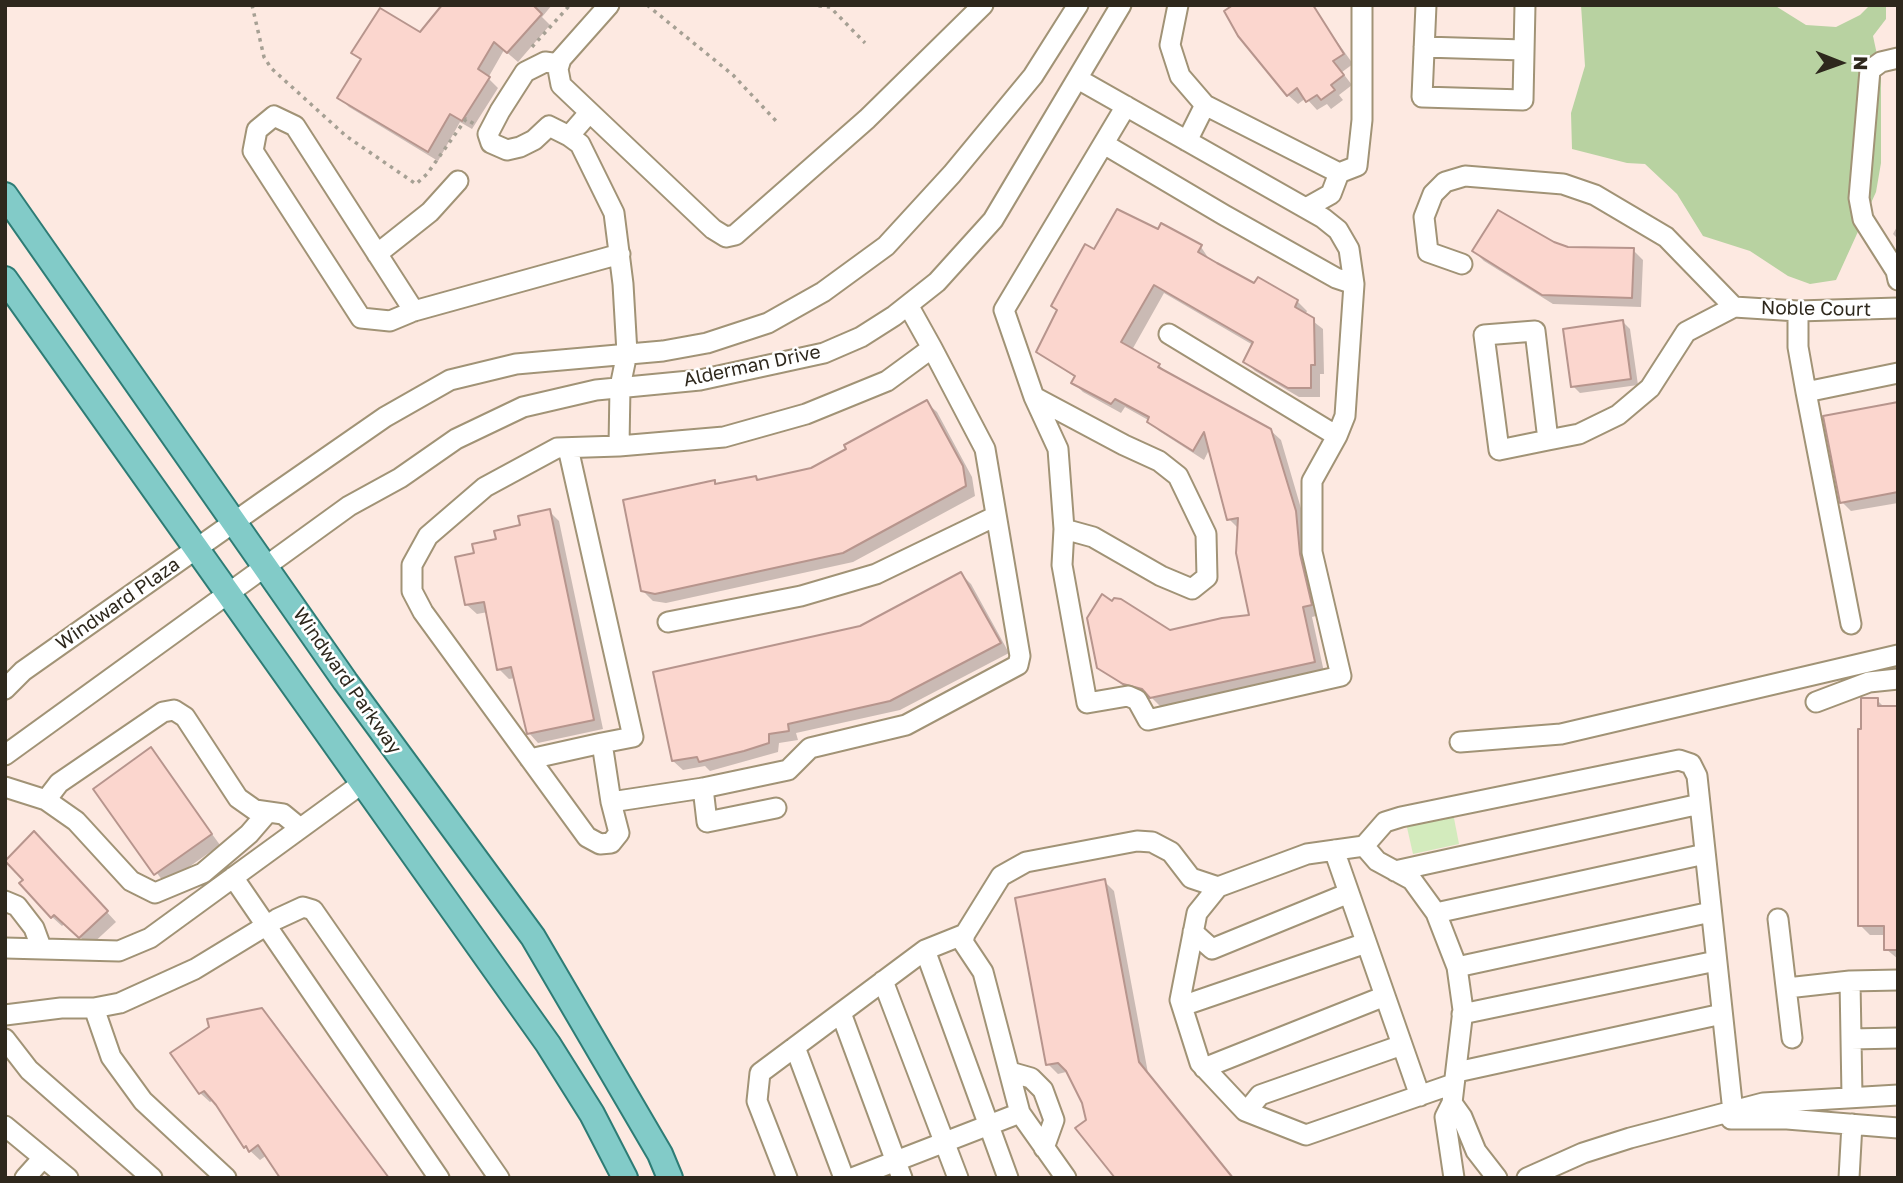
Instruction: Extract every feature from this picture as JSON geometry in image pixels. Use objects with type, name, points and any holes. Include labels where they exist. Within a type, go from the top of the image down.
[{"type":"main road","name":"Windward Parkway","points":[[5,195],[345,681],[533,937],[660,1154],[670,1178]]},
{"type":"main road","points":[[5,279],[548,1044],[592,1114],[625,1178]]},
{"type":"street","points":[[609,5],[559,64],[561,85],[713,229],[726,237],[735,235],[904,85],[983,5]]},
{"type":"street","name":"Alderman Drive","points":[[234,522],[385,417],[450,380],[516,364],[627,354],[707,343],[768,323],[823,292],[886,246],[1033,76],[1078,5]]},
{"type":"street","name":"Alderman Drive","points":[[230,594],[349,506],[400,478],[456,439],[523,407],[620,387],[701,380],[824,353],[861,337],[937,282],[993,220],[1121,5]]},
{"type":"street","points":[[1178,5],[1170,45],[1180,76],[1205,105],[1339,173]]},
{"type":"street","points":[[1306,208],[1331,194],[1339,173],[1357,166],[1362,120],[1362,5]]},
{"type":"street","points":[[1426,5],[1422,97],[1522,100],[1525,5]]},
{"type":"street","points":[[1424,47],[1524,50]]},
{"type":"street","points":[[1897,274],[1863,219],[1859,198],[1870,70],[1881,62],[1898,58]]},
{"type":"street","points":[[559,64],[545,62],[525,72],[500,111],[488,138],[491,143],[507,150],[534,140],[549,126],[569,135],[580,144],[604,187],[614,213],[620,254],[627,354],[620,387],[619,446]]},
{"type":"street","points":[[1078,79],[1126,106],[1187,141],[1306,208],[1338,230],[1349,249],[1354,284],[1345,416],[1312,481],[1312,552],[1341,676],[1148,720],[1137,701],[1128,696],[1087,703],[1062,565],[1064,529],[1058,449],[1034,397],[1004,310],[1126,106]]},
{"type":"street","points":[[1187,141],[1205,105]]},
{"type":"street","points":[[569,135],[589,113]]},
{"type":"street","points":[[414,311],[295,126],[274,116],[257,130],[253,151],[361,318],[390,321],[414,311],[620,254]]},
{"type":"street","points":[[1104,144],[1336,278],[1354,284]]},
{"type":"street","points":[[1462,264],[1428,252],[1424,217],[1433,194],[1445,182],[1465,176],[1563,184],[1595,195],[1666,237],[1734,307],[1686,332],[1650,388],[1618,415],[1579,434],[1499,450],[1484,335],[1535,331],[1548,440]]},
{"type":"street","points":[[377,254],[430,212],[458,181]]},
{"type":"street","points":[[611,802],[703,788],[788,770],[810,748],[906,724],[1018,665],[1020,656],[985,449],[908,305]]},
{"type":"street","name":"Noble Court","points":[[1734,307],[1798,311],[1898,308]]},
{"type":"street","points":[[1798,311],[1797,347],[1850,624]]},
{"type":"street","points":[[1169,334],[1337,436]]},
{"type":"street","points":[[603,743],[611,802],[619,833],[611,843],[600,845],[587,837],[423,612],[412,591],[412,565],[428,536],[485,487],[556,448],[619,446],[724,437],[806,414],[887,381],[932,348]]},
{"type":"street","points":[[1805,392],[1898,373]]},
{"type":"street","points":[[1034,397],[1160,461],[1178,476],[1206,534],[1207,577],[1192,589],[1161,576],[1093,537],[1064,529]]},
{"type":"street","points":[[530,758],[633,737],[568,448]]},
{"type":"street","points":[[668,622],[801,596],[877,573],[996,516]]},
{"type":"street","name":"Windward Plaza","points":[[5,689],[23,671],[234,522]]},
{"type":"street","points":[[5,755],[230,594]]},
{"type":"street","points":[[1460,741],[1561,734],[1898,654]]},
{"type":"street","points":[[1816,702],[1870,682],[1898,678]]},
{"type":"street","points":[[46,800],[59,783],[163,712],[174,710],[184,717],[238,798],[255,810],[283,814],[300,828]]},
{"type":"street","points":[[1721,1014],[1454,1086],[1306,1135],[1247,1111],[1204,1068],[1182,1006],[1196,913],[1218,887],[1307,854],[1364,846],[1385,822],[1401,817],[1679,760],[1691,764],[1697,776],[1733,1112]]},
{"type":"street","points":[[5,948],[119,951],[150,938],[364,782]]},
{"type":"street","points":[[5,787],[46,800],[76,821],[131,881],[155,893],[203,873],[249,834],[268,812]]},
{"type":"street","points":[[703,788],[707,822],[776,808]]},
{"type":"street","points":[[1395,871],[1700,804]]},
{"type":"street","points":[[1066,1178],[1020,1113],[983,972],[963,942],[965,934],[1001,876],[1009,871],[1026,862],[1137,841],[1152,842],[1171,852],[1191,878],[1218,887]]},
{"type":"street","points":[[1364,846],[1377,862],[1412,880],[1436,913],[1457,967],[1462,1014],[1454,1086],[1445,1117],[1454,1178]]},
{"type":"street","points":[[1334,850],[1420,1096]]},
{"type":"street","points":[[1436,913],[1705,853]]},
{"type":"street","points":[[233,877],[439,1178]]},
{"type":"street","points":[[1193,932],[1212,948],[1349,893]]},
{"type":"street","points":[[5,901],[17,906],[34,928],[41,947]]},
{"type":"street","points":[[5,1015],[61,1008],[94,1008],[120,1003],[195,969],[267,925],[303,908],[313,910],[499,1178]]},
{"type":"street","points":[[1457,967],[1711,912]]},
{"type":"street","points":[[1778,919],[1793,1038]]},
{"type":"street","points":[[787,1178],[757,1101],[760,1073],[925,950],[965,934]]},
{"type":"street","points":[[1182,1006],[1366,943]]},
{"type":"street","points":[[925,950],[1008,1178]]},
{"type":"street","points":[[1462,1014],[1716,961]]},
{"type":"street","points":[[883,981],[958,1178]]},
{"type":"street","points":[[1787,988],[1850,981],[1898,981]]},
{"type":"street","points":[[1850,981],[1852,1097]]},
{"type":"street","points":[[1204,1068],[1385,996]]},
{"type":"street","points":[[94,1008],[111,1057],[143,1101],[226,1178]]},
{"type":"street","points":[[841,1013],[899,1169]]},
{"type":"street","points":[[1851,1039],[1898,1038]]},
{"type":"street","points":[[1247,1111],[1260,1096],[1402,1045]]},
{"type":"street","points":[[795,1046],[844,1178]]},
{"type":"street","points":[[9,1051],[152,1178]]},
{"type":"street","points":[[1010,1072],[1031,1077],[1043,1090],[1054,1120],[1044,1148]]},
{"type":"street","points":[[1454,1086],[1462,1117],[1476,1152],[1497,1178]]},
{"type":"street","points":[[1528,1178],[1606,1145],[1763,1103],[1898,1095]]},
{"type":"street","points":[[852,1178],[899,1169],[945,1142],[1020,1113]]},
{"type":"street","points":[[1705,1120],[1787,1119],[1898,1128]]},
{"type":"street","points":[[1849,1178],[1852,1124]]},
{"type":"street","points":[[5,1126],[68,1178]]},
{"type":"street","points":[[25,1178],[43,1158]]},
{"type":"path","points":[[252,5],[264,57],[271,68],[346,136],[416,184],[427,174],[466,119],[475,125],[482,115]]},
{"type":"path","points":[[524,56],[570,5]]},
{"type":"path","points":[[647,5],[733,75],[777,122]]},
{"type":"path","points":[[810,5],[830,7],[865,43]]},
{"type":"shaded area","points":[[5,5],[1898,5],[1898,1178],[5,1178]]},
{"type":"green space","points":[[1581,5],[1774,5],[1806,25],[1836,27],[1860,15],[1870,5],[1886,5],[1886,19],[1873,36],[1881,73],[1881,163],[1876,192],[1836,280],[1810,284],[1788,276],[1750,251],[1703,236],[1677,194],[1645,164],[1627,163],[1572,149],[1571,113],[1585,66]]},
{"type":"green space","points":[[1453,813],[1459,844],[1413,854],[1406,823]]},
{"type":"building","points":[[442,5],[533,5],[542,14],[507,53],[494,42],[478,69],[490,77],[462,121],[450,114],[428,152],[337,98],[361,59],[351,53],[380,8],[420,32]]},
{"type":"building","points":[[1233,5],[1313,5],[1344,54],[1333,61],[1344,75],[1331,85],[1335,90],[1321,100],[1317,95],[1306,102],[1297,88],[1287,96],[1238,36],[1224,11]]},
{"type":"building","points":[[1117,209],[1158,229],[1161,223],[1202,245],[1198,252],[1254,283],[1258,277],[1298,300],[1295,307],[1314,318],[1315,365],[1311,365],[1311,388],[1288,388],[1243,362],[1253,342],[1154,285],[1121,342],[1160,364],[1158,367],[1271,429],[1296,511],[1300,554],[1312,605],[1303,607],[1315,662],[1150,698],[1142,689],[1123,684],[1097,668],[1087,618],[1102,594],[1112,601],[1114,598],[1121,599],[1170,630],[1249,615],[1236,553],[1238,518],[1227,520],[1204,432],[1193,451],[1147,422],[1149,417],[1115,399],[1111,404],[1071,383],[1075,376],[1036,352],[1057,310],[1051,306],[1085,244],[1094,249]]},
{"type":"building","points":[[1498,210],[1554,242],[1568,247],[1634,248],[1632,298],[1542,295],[1472,251]]},
{"type":"building","points":[[1623,320],[1631,379],[1571,387],[1563,329]]},
{"type":"building","points":[[927,400],[963,466],[966,486],[843,553],[655,594],[641,591],[623,500],[715,480],[715,484],[756,476],[757,480],[811,468],[846,449],[844,445]]},
{"type":"building","points":[[1898,402],[1898,492],[1840,503],[1823,416]]},
{"type":"building","points":[[550,509],[594,720],[527,734],[511,667],[497,670],[484,602],[465,605],[455,557],[474,553],[472,544],[496,539],[494,531],[520,525],[518,516]]},
{"type":"building","points":[[961,572],[1001,643],[890,701],[788,724],[789,731],[769,734],[769,743],[744,751],[699,762],[697,757],[672,761],[653,672],[860,626]]},
{"type":"building","points":[[1861,698],[1878,698],[1878,706],[1898,706],[1898,950],[1884,950],[1884,926],[1858,926],[1858,729],[1861,729]]},
{"type":"building","points":[[151,747],[212,834],[154,875],[93,789]]},
{"type":"building","points":[[34,831],[108,911],[79,938],[54,915],[51,918],[19,883],[23,880],[5,861]]},
{"type":"building","points":[[1105,879],[1139,1062],[1233,1178],[1115,1178],[1075,1128],[1086,1120],[1082,1103],[1066,1071],[1058,1063],[1046,1065],[1015,898]]},
{"type":"building","points":[[262,1008],[389,1178],[280,1178],[258,1145],[249,1152],[246,1146],[244,1148],[216,1105],[204,1091],[199,1094],[170,1053],[209,1027],[207,1019]]}]
